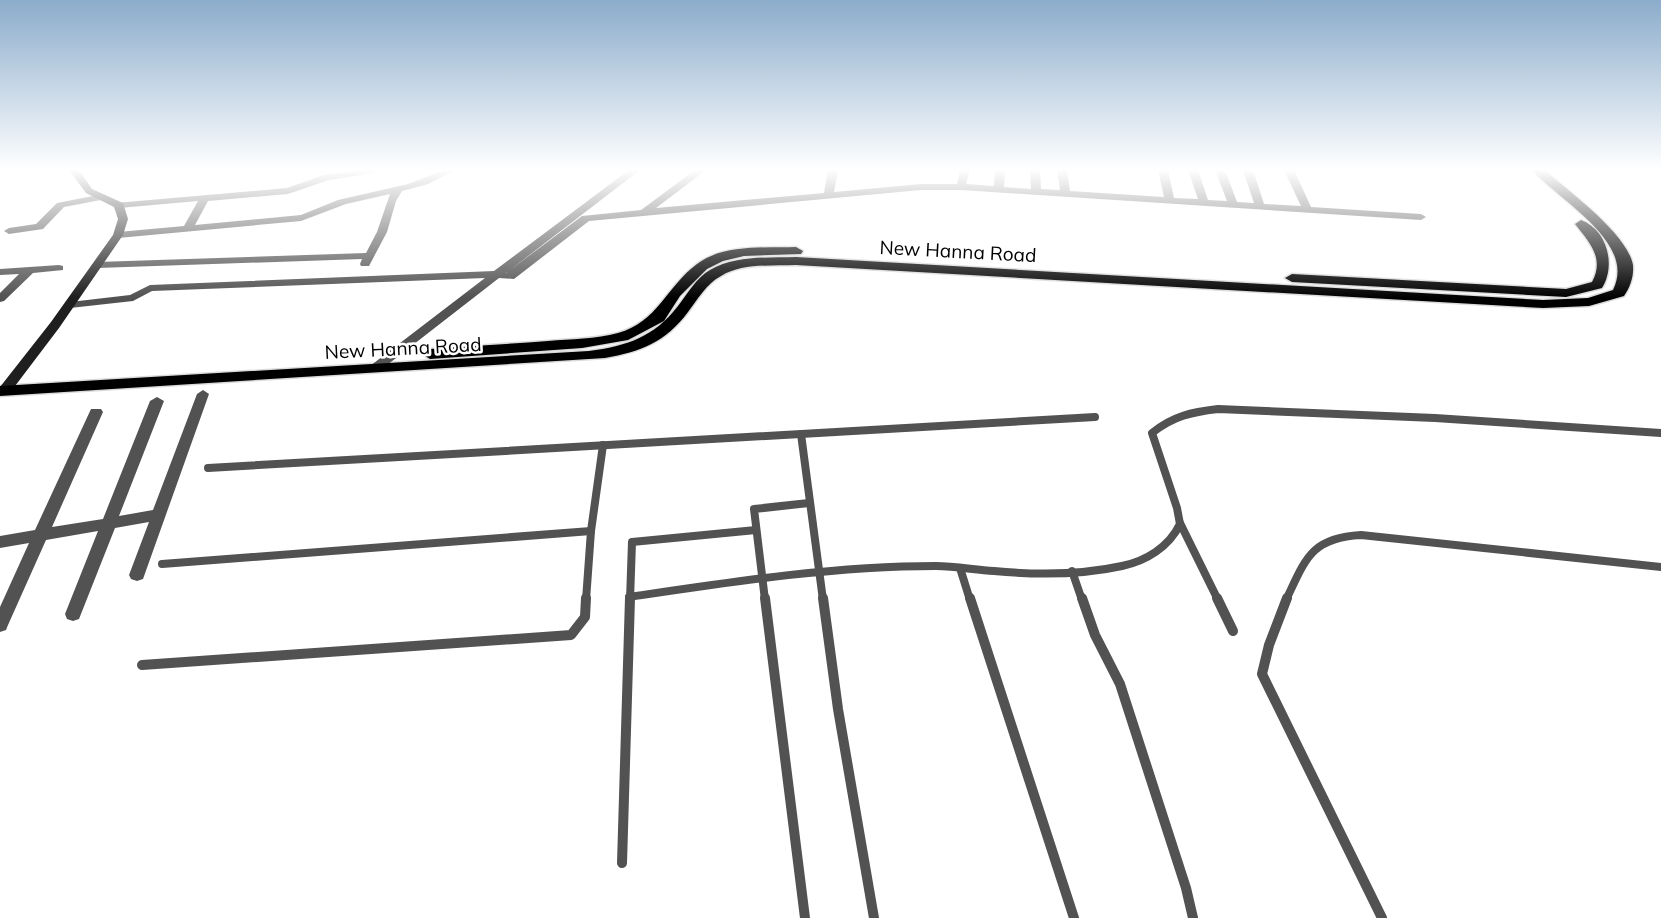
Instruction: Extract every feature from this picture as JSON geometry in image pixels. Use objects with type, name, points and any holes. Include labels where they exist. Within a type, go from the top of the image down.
[{"type":"main road","name":"New Hanna Road","points":[[3,389],[387,356],[582,343],[623,337],[659,318],[674,294],[702,266],[718,258],[744,252],[828,252],[1566,293],[1597,285],[1605,274],[1604,259],[1595,238],[1569,213]]},
{"type":"main road","name":"New Hanna Road","points":[[3,389],[589,356],[638,348],[665,332],[700,285],[717,272],[747,264],[796,261],[1543,304],[1589,302],[1619,293],[1626,279],[1624,259],[1608,235],[1584,213]]},
{"type":"street","points":[[9,231],[39,227],[53,213]]},
{"type":"street","points":[[3,389],[70,304],[118,235],[123,219],[121,213]]},
{"type":"street","points":[[187,229],[196,213]]},
{"type":"street","points":[[118,235],[301,218],[320,213]]},
{"type":"street","points":[[358,278],[389,213]]},
{"type":"street","points":[[374,369],[387,356],[577,213]]},
{"type":"street","points":[[70,304],[133,298],[150,288],[358,278],[495,274],[510,277],[586,218],[644,213]]},
{"type":"street","points":[[1368,213],[1421,217]]},
{"type":"street","points":[[97,265],[369,256]]},
{"type":"street","points":[[0,272],[59,268]]},
{"type":"street","points":[[0,299],[31,269]]},
{"type":"street","points":[[137,575],[204,394]]},
{"type":"street","points":[[73,614],[157,401]]},
{"type":"street","points":[[0,625],[43,535],[96,412]]},
{"type":"street","points":[[0,542],[157,515]]},
{"type":"lane","points":[[1233,631],[1180,523],[1180,510],[1159,461],[1152,433],[1170,418],[1187,412],[1218,409],[1435,418],[1661,433]]},
{"type":"lane","points":[[208,468],[1095,417]]},
{"type":"lane","points":[[801,434],[838,709],[874,918]]},
{"type":"lane","points":[[142,665],[571,635],[585,617],[591,531],[603,445]]},
{"type":"lane","points":[[805,918],[754,509],[809,503]]},
{"type":"lane","points":[[629,597],[819,573],[936,566],[1006,572],[1118,567],[1143,559],[1169,540],[1180,523]]},
{"type":"lane","points":[[622,863],[632,542],[756,530]]},
{"type":"lane","points":[[162,564],[591,531]]},
{"type":"lane","points":[[1382,918],[1262,674],[1276,624],[1307,559],[1321,543],[1337,536],[1361,536],[1661,566]]},
{"type":"lane","points":[[960,568],[1074,918]]},
{"type":"lane","points":[[1072,571],[1129,710],[1186,888],[1193,918]]}]
